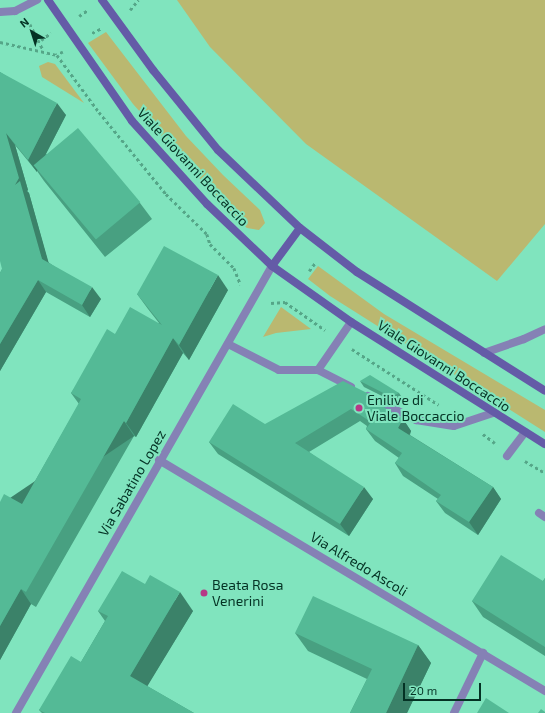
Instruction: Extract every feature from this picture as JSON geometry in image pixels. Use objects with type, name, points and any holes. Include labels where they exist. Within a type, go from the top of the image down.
[{"type":"main road","name":"Viale Giovanni Boccaccio","points":[[48,0],[76,43],[145,136],[235,232],[272,266],[351,322],[493,413],[545,444]]},
{"type":"main road","points":[[102,0],[153,70],[218,150],[300,228],[357,272],[545,391]]},
{"type":"main road","points":[[272,266],[300,228]]},
{"type":"street","points":[[0,12],[15,11],[37,0]]},
{"type":"street","name":"Via Sabatino Lopez","points":[[16,713],[159,460],[228,344],[272,266]]},
{"type":"street","points":[[318,370],[351,322]]},
{"type":"street","points":[[484,353],[524,340],[545,329]]},
{"type":"street","points":[[228,344],[278,370],[318,370],[416,420],[454,426],[463,421],[493,413]]},
{"type":"street","points":[[509,454],[525,432]]},
{"type":"street","name":"Via Alfredo Ascoli","points":[[159,460],[545,691]]},
{"type":"street","points":[[454,713],[483,653]]},
{"type":"path","points":[[127,12],[138,0]]},
{"type":"path","points":[[35,35],[44,51]]},
{"type":"path","points":[[0,42],[58,55],[98,112],[162,188],[207,234],[210,244],[234,268],[240,284]]},
{"type":"path","points":[[58,55],[63,51]]},
{"type":"path","points":[[270,303],[285,302],[338,340],[463,421],[509,454],[545,473]]},
{"type":"shaded area","points":[[177,0],[545,0],[545,224],[497,281],[306,144],[210,47]]},
{"type":"shaded area","points":[[106,32],[186,136],[223,175],[260,210],[265,223],[259,230],[247,228],[235,218],[133,104],[88,43]]},
{"type":"shaded area","points":[[48,62],[55,64],[84,103],[42,77],[39,66]]},
{"type":"shaded area","points":[[318,266],[384,314],[545,410],[545,432],[330,296],[308,279]]},
{"type":"shaded area","points":[[281,307],[311,329],[276,333],[263,337]]},
{"type":"building","points":[[0,72],[57,103],[28,160],[6,133],[19,178],[15,185],[20,181],[42,259],[92,287],[82,305],[38,280],[0,344],[0,273],[2,269],[0,261]]},
{"type":"building","points":[[78,128],[140,202],[96,240],[34,165]]},
{"type":"building","points":[[164,246],[218,275],[179,345],[173,338],[126,423],[124,421],[26,592],[21,589],[0,626],[0,502],[4,494],[22,504],[81,399],[71,393],[107,329],[115,334],[130,307],[162,325],[137,294]]},
{"type":"building","points":[[370,375],[399,393],[391,397],[360,381]]},
{"type":"building","points":[[343,381],[375,397],[371,399],[403,419],[398,428],[493,487],[469,522],[436,501],[441,495],[395,463],[402,453],[366,429],[371,422],[351,409],[295,443],[364,487],[340,524],[209,442],[233,404],[265,424]]},
{"type":"building","points":[[501,555],[543,581],[545,578],[545,647],[472,601]]},
{"type":"building","points":[[122,571],[145,584],[150,575],[180,592],[130,676],[194,713],[45,713],[39,710],[71,656],[81,662],[108,616],[98,611]]},
{"type":"building","points":[[313,596],[418,645],[386,713],[350,713],[372,669],[295,633]]},
{"type":"building","points":[[486,698],[509,713],[477,713]]},
{"type":"building","points":[[541,709],[545,712],[545,713],[538,713]]},
{"type":"place","name":"Enilive di Viale Boccaccio","points":[[359,408]]},
{"type":"place","name":"Beata Rosa Venerini","points":[[204,593]]}]
